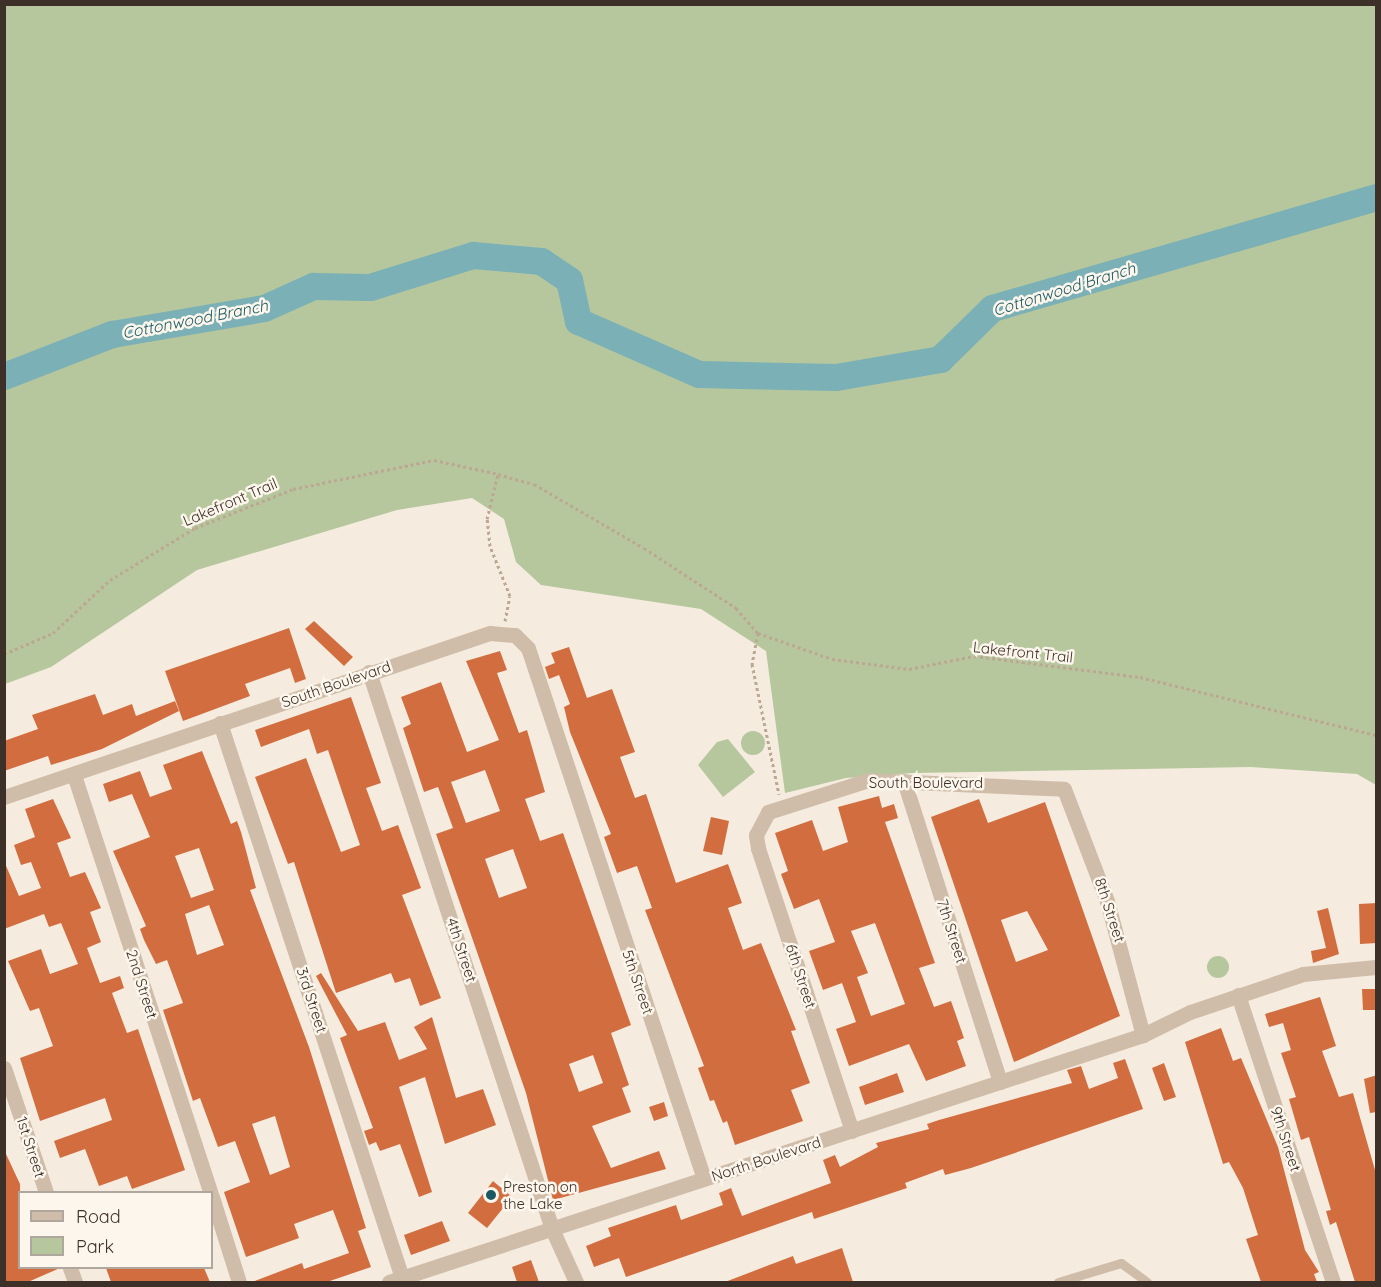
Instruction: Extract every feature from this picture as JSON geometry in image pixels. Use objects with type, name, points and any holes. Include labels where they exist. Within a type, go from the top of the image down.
[{"type":"street","name":"South Boulevard","points":[[4,797],[74,775],[369,672],[502,634]]},
{"type":"street","name":"5th Street","points":[[502,634],[515,635],[528,648],[704,1179]]},
{"type":"street","name":"4th Street","points":[[369,672],[552,1229],[576,1282]]},
{"type":"street","name":"3rd Street","points":[[220,723],[395,1280]]},
{"type":"street","name":"2nd Street","points":[[74,775],[210,1191]]},
{"type":"street","name":"South Boulevard","points":[[760,820],[784,807],[869,780],[1064,789]]},
{"type":"street","name":"7th Street","points":[[904,781],[1000,1082]]},
{"type":"street","name":"8th Street","points":[[1064,789],[1107,901],[1143,1035]]},
{"type":"street","name":"6th Street","points":[[760,820],[758,848],[852,1131]]},
{"type":"street","name":"North Boulevard","points":[[395,1280],[1143,1035],[1238,995],[1303,974],[1377,967]]},
{"type":"street","name":"9th Street","points":[[1238,995],[1333,1282]]},
{"type":"street","name":"1st Street","points":[[4,1068],[46,1191]]},
{"type":"street","points":[[213,1200],[239,1282]]},
{"type":"lane","points":[[1058,1282],[1121,1263],[1147,1282]]},
{"type":"path","name":"Lakefront Trail","points":[[4,654],[53,633],[110,580],[195,528],[293,489],[434,460],[534,484],[644,548],[736,608],[758,633],[832,659],[909,669],[974,656],[1140,677],[1377,735]]},
{"type":"path","points":[[498,474],[487,519],[490,546],[510,596],[502,634]]},
{"type":"path","points":[[758,633],[752,664],[772,741],[773,778],[784,807]]},
{"type":"green space","points":[[5,5],[1376,5],[1376,785],[1357,774],[1251,767],[913,773],[846,778],[785,793],[766,651],[701,609],[541,585],[516,562],[504,519],[472,498],[397,510],[197,570],[51,667],[5,684]]},
{"type":"green space","points":[[753,731],[761,735],[765,743],[761,751],[753,755],[745,751],[741,743],[745,735]]},
{"type":"green space","points":[[728,739],[755,772],[723,797],[698,765],[717,742]]},
{"type":"green space","points":[[1214,956],[1222,956],[1229,963],[1229,971],[1222,978],[1214,978],[1207,971],[1207,963]]},
{"type":"building","points":[[314,621],[353,657],[344,666],[305,629]]},
{"type":"building","points":[[289,628],[306,679],[295,683],[290,668],[245,684],[250,696],[183,721],[165,671]]},
{"type":"building","points":[[569,647],[587,698],[612,689],[635,752],[620,757],[635,798],[646,794],[676,883],[728,864],[742,903],[728,908],[743,950],[761,943],[796,1030],[791,1031],[810,1083],[791,1090],[803,1121],[735,1145],[727,1121],[723,1123],[714,1100],[710,1101],[698,1068],[704,1066],[645,910],[652,908],[637,866],[617,873],[604,837],[611,834],[570,732],[564,707],[570,704],[559,675],[549,679],[545,667],[555,663],[551,653]]},
{"type":"building","points":[[500,651],[507,670],[497,673],[519,733],[527,730],[545,792],[525,799],[540,841],[563,833],[631,1025],[611,1033],[629,1085],[622,1088],[631,1112],[592,1126],[611,1168],[659,1151],[666,1169],[553,1200],[526,1093],[436,834],[453,828],[438,787],[424,792],[403,728],[411,724],[401,697],[441,682],[467,752],[499,740],[466,661]],"holes":[[[485,770],[500,811],[466,823],[451,782]],[[513,849],[527,888],[499,898],[485,859]],[[593,1055],[603,1083],[579,1092],[569,1064]]]},
{"type":"building","points":[[95,694],[103,715],[132,704],[136,716],[175,701],[179,711],[102,749],[51,765],[48,756],[4,771],[4,741],[38,729],[32,715]]},
{"type":"building","points":[[351,697],[381,783],[366,788],[382,831],[398,825],[421,888],[402,895],[441,998],[420,1006],[410,978],[395,983],[391,973],[336,993],[294,862],[288,864],[255,777],[306,758],[341,852],[360,845],[328,750],[317,754],[309,729],[261,747],[255,730]]},
{"type":"building","points":[[202,751],[231,824],[237,821],[256,888],[250,890],[309,1047],[366,1228],[358,1231],[371,1267],[327,1282],[252,1282],[302,1263],[304,1269],[349,1253],[333,1210],[294,1224],[299,1238],[246,1257],[224,1192],[250,1182],[235,1141],[218,1147],[200,1098],[193,1101],[163,1010],[183,1003],[167,960],[156,964],[144,940],[140,929],[146,926],[113,851],[150,837],[132,794],[109,802],[103,784],[140,771],[150,797],[172,789],[163,765]],"holes":[[[199,848],[214,890],[191,898],[175,856]],[[209,905],[224,945],[197,955],[185,914]],[[275,1116],[290,1167],[270,1175],[252,1124]]]},
{"type":"building","points":[[879,796],[882,808],[894,804],[898,818],[885,822],[935,963],[919,968],[934,1007],[951,1001],[964,1038],[957,1041],[966,1066],[926,1081],[909,1044],[849,1066],[836,1029],[856,1022],[842,983],[823,990],[809,951],[835,942],[819,899],[794,909],[781,874],[788,871],[775,833],[812,820],[823,851],[848,842],[838,807]],"holes":[[[875,923],[905,1004],[871,1016],[857,977],[868,973],[851,931]]]},
{"type":"building","points":[[53,799],[71,838],[57,843],[70,877],[85,872],[101,908],[90,912],[101,942],[87,948],[100,983],[120,976],[124,988],[112,993],[127,1033],[138,1029],[185,1170],[132,1189],[127,1176],[99,1186],[85,1149],[60,1158],[54,1141],[112,1120],[105,1098],[40,1121],[20,1058],[53,1046],[39,1008],[30,1011],[8,961],[41,949],[50,974],[78,964],[61,923],[49,927],[44,914],[4,929],[4,861],[19,896],[41,888],[31,862],[21,865],[14,845],[35,837],[25,809]]},
{"type":"building","points":[[979,799],[988,823],[1045,802],[1120,1016],[1014,1062],[931,817]],"holes":[[[1027,911],[1048,950],[1016,962],[1001,920]]]},
{"type":"building","points":[[711,817],[729,821],[722,855],[703,851]]},
{"type":"building","points":[[1377,903],[1377,943],[1360,944],[1359,904]]},
{"type":"building","points":[[1328,908],[1339,954],[1313,963],[1311,951],[1326,948],[1317,911]]},
{"type":"building","points":[[321,973],[358,1031],[385,1022],[399,1060],[427,1049],[414,1027],[432,1017],[456,1098],[483,1089],[496,1125],[445,1144],[425,1077],[399,1087],[432,1192],[419,1197],[400,1144],[380,1151],[376,1142],[369,1145],[364,1131],[373,1128],[340,1038],[347,1035],[316,976]]},
{"type":"building","points":[[1362,989],[1377,989],[1377,1010],[1363,1010]]},
{"type":"building","points":[[1320,997],[1336,1046],[1322,1051],[1339,1097],[1353,1093],[1377,1177],[1377,1282],[1355,1282],[1336,1222],[1330,1225],[1326,1211],[1331,1210],[1309,1137],[1301,1140],[1289,1099],[1296,1097],[1281,1053],[1291,1050],[1283,1023],[1269,1027],[1265,1014]]},
{"type":"building","points":[[1221,1028],[1233,1061],[1241,1058],[1278,1147],[1305,1250],[1319,1272],[1314,1274],[1317,1282],[1261,1282],[1246,1239],[1258,1235],[1243,1188],[1229,1162],[1223,1164],[1185,1042]]},
{"type":"building","points":[[1125,1059],[1143,1109],[971,1168],[945,1175],[943,1169],[905,1183],[907,1188],[814,1219],[812,1212],[626,1277],[619,1258],[594,1267],[586,1246],[611,1236],[608,1228],[676,1205],[681,1220],[723,1205],[719,1193],[731,1188],[742,1216],[831,1183],[823,1160],[835,1155],[840,1167],[878,1147],[876,1143],[929,1129],[927,1124],[1072,1083],[1067,1070],[1081,1066],[1089,1089],[1118,1078],[1113,1063]]},
{"type":"building","points":[[1164,1063],[1176,1097],[1164,1101],[1152,1068]]},
{"type":"building","points":[[897,1073],[904,1092],[865,1105],[859,1087]]},
{"type":"building","points":[[1377,1075],[1377,1112],[1370,1113],[1364,1079]]},
{"type":"building","points":[[664,1102],[668,1116],[654,1121],[649,1107]]},
{"type":"building","points":[[6,1154],[20,1184],[20,1191],[18,1191],[18,1269],[58,1269],[28,1282],[4,1282]]},
{"type":"building","points":[[493,1181],[512,1197],[487,1228],[468,1213]]},
{"type":"building","points":[[442,1221],[450,1241],[411,1255],[404,1235]]},
{"type":"building","points":[[842,1248],[853,1282],[725,1282],[793,1256],[796,1264]]},
{"type":"building","points":[[531,1260],[539,1282],[517,1282],[512,1267]]},
{"type":"building","points":[[106,1269],[204,1269],[210,1282],[111,1282]]},
{"type":"waterway","name":"Cottonwood Branch","points":[[4,376],[112,334],[264,308],[313,286],[370,287],[473,255],[541,261],[569,280],[578,321],[699,374],[836,377],[940,359],[992,308],[1376,197]]},
{"type":"place","name":"Preston on the Lake","points":[[491,1195]]}]
